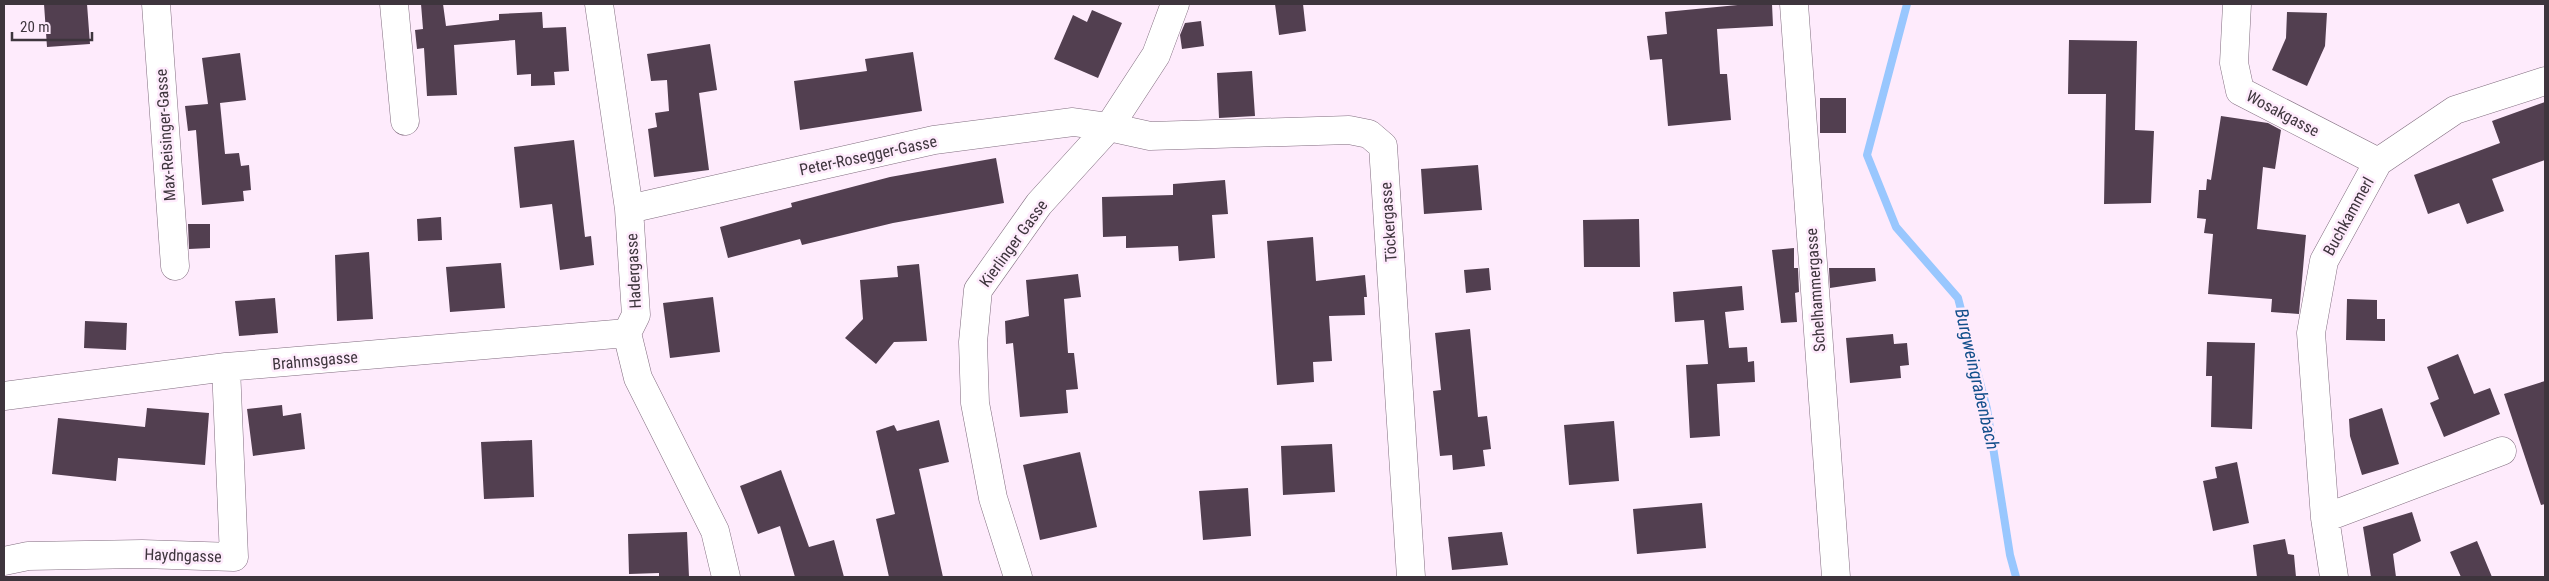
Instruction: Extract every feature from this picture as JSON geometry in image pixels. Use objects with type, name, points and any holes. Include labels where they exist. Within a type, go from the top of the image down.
[{"type":"street","name":"Max-Reisinger-Gasse","points":[[156,4],[174,266]]},
{"type":"street","points":[[394,4],[405,121]]},
{"type":"street","name":"Hadergasse","points":[[599,4],[629,209],[636,315],[627,333],[638,378],[714,531],[726,577]]},
{"type":"street","name":"Kierlinger Gasse","points":[[1018,577],[993,498],[975,403],[973,342],[978,290],[1039,204],[1109,127],[1156,55],[1174,4]]},
{"type":"street","name":"Schelhammergasse","points":[[1794,4],[1836,577]]},
{"type":"street","name":"Wosakgasse","points":[[2236,4],[2234,63],[2240,91],[2378,162]]},
{"type":"street","name":"Buchkammerl","points":[[2334,577],[2325,518],[2311,333],[2324,261],[2378,162],[2455,110],[2545,81]]},
{"type":"street","name":"Peter-Rosegger-Gasse","points":[[629,209],[934,140],[1073,122],[1109,127]]},
{"type":"street","name":"Töckergasse","points":[[1109,127],[1150,136],[1350,130],[1369,134],[1383,146],[1411,577]]},
{"type":"street","name":"Brahmsgasse","points":[[4,396],[226,367],[627,333]]},
{"type":"street","name":"Haydngasse","points":[[4,561],[28,556],[66,555],[142,554],[234,557],[226,367]]},
{"type":"street","points":[[2325,518],[2502,451]]},
{"type":"building","points":[[44,4],[87,4],[90,44],[47,47]]},
{"type":"building","points":[[421,4],[443,4],[446,26],[499,20],[499,14],[542,12],[543,28],[566,27],[569,71],[554,72],[555,85],[531,86],[531,74],[517,75],[515,40],[454,45],[457,95],[427,96],[424,48],[417,49],[415,30],[423,29]]},
{"type":"building","points":[[1275,4],[1303,4],[1306,31],[1279,35]]},
{"type":"building","points":[[1748,4],[1772,4],[1773,26],[1717,29],[1720,74],[1727,74],[1731,120],[1668,126],[1662,59],[1650,60],[1647,36],[1667,34],[1665,12]]},
{"type":"building","points":[[1092,10],[1122,23],[1098,78],[1054,59],[1073,15],[1087,22]]},
{"type":"building","points":[[2287,12],[2327,13],[2325,46],[2307,86],[2272,70],[2286,38]]},
{"type":"building","points":[[1201,21],[1204,46],[1182,49],[1180,35],[1185,23]]},
{"type":"building","points":[[2069,40],[2137,41],[2135,130],[2154,131],[2151,203],[2104,204],[2106,94],[2068,94]]},
{"type":"building","points":[[710,44],[717,90],[699,93],[709,170],[654,177],[648,129],[657,127],[655,113],[669,111],[667,80],[651,81],[647,54]]},
{"type":"building","points":[[913,52],[922,111],[800,130],[794,81],[867,71],[865,59]]},
{"type":"building","points":[[240,53],[246,100],[220,103],[225,154],[239,153],[241,166],[249,165],[251,190],[243,191],[244,201],[202,205],[196,130],[188,131],[185,106],[208,104],[202,58]]},
{"type":"building","points":[[1252,71],[1255,116],[1219,118],[1217,73]]},
{"type":"building","points":[[1820,98],[1846,98],[1846,133],[1820,133]]},
{"type":"building","points":[[2545,102],[2545,160],[2492,179],[2504,211],[2467,224],[2459,203],[2428,214],[2414,175],[2500,143],[2492,121]]},
{"type":"building","points":[[2221,116],[2268,123],[2281,130],[2275,169],[2263,167],[2257,229],[2306,235],[2299,314],[2271,312],[2272,299],[2208,294],[2213,234],[2204,233],[2206,219],[2197,218],[2199,190],[2206,190],[2207,179],[2211,180]]},
{"type":"building","points":[[574,140],[585,237],[591,236],[594,265],[560,270],[552,204],[520,208],[514,147]]},
{"type":"building","points":[[996,158],[1004,203],[893,223],[802,245],[800,239],[728,258],[720,227],[792,207],[791,203],[890,177]]},
{"type":"building","points":[[1478,165],[1482,210],[1424,214],[1421,169]]},
{"type":"building","points":[[1225,180],[1228,214],[1212,215],[1215,258],[1179,261],[1178,246],[1126,248],[1126,236],[1103,237],[1102,197],[1173,195],[1173,184]]},
{"type":"building","points":[[441,217],[442,240],[418,241],[417,219]]},
{"type":"building","points":[[1639,219],[1640,267],[1584,267],[1583,220]]},
{"type":"building","points":[[188,224],[210,224],[210,248],[189,249]]},
{"type":"building","points":[[1313,237],[1316,281],[1365,275],[1367,297],[1364,297],[1365,315],[1329,316],[1332,361],[1313,362],[1314,382],[1277,385],[1267,241]]},
{"type":"building","points":[[1794,248],[1794,268],[1798,268],[1799,292],[1795,293],[1797,322],[1781,323],[1772,250]]},
{"type":"building","points":[[369,252],[373,319],[337,321],[335,255]]},
{"type":"building","points":[[501,263],[505,308],[450,312],[446,267]]},
{"type":"building","points":[[919,264],[927,341],[894,342],[876,364],[845,338],[863,319],[860,280],[898,277],[897,266]]},
{"type":"building","points":[[1489,268],[1491,290],[1466,293],[1464,270]]},
{"type":"building","points":[[1829,268],[1875,268],[1876,281],[1830,288]]},
{"type":"building","points":[[1078,274],[1081,297],[1064,299],[1068,353],[1074,353],[1078,389],[1066,390],[1068,413],[1020,417],[1013,343],[1006,344],[1005,321],[1029,316],[1026,280]]},
{"type":"building","points":[[1742,286],[1744,310],[1725,312],[1729,348],[1747,347],[1748,362],[1754,361],[1755,382],[1717,384],[1720,436],[1690,438],[1686,365],[1708,364],[1704,320],[1675,322],[1673,292]]},
{"type":"building","points":[[713,297],[720,352],[670,358],[663,303]]},
{"type":"building","points":[[275,298],[278,333],[239,336],[235,301]]},
{"type":"building","points":[[2347,299],[2377,300],[2377,319],[2385,319],[2385,341],[2346,340]]},
{"type":"building","points":[[85,321],[127,323],[126,350],[84,348]]},
{"type":"building","points":[[1470,329],[1478,417],[1487,416],[1491,449],[1483,450],[1485,466],[1453,470],[1452,455],[1440,456],[1433,391],[1441,390],[1435,333]]},
{"type":"building","points":[[1893,334],[1894,344],[1907,343],[1909,365],[1900,366],[1901,378],[1850,383],[1846,338]]},
{"type":"building","points":[[2207,342],[2255,343],[2252,429],[2211,427],[2212,376],[2206,376]]},
{"type":"building","points":[[2458,354],[2474,394],[2490,388],[2500,414],[2444,437],[2430,403],[2439,399],[2427,367]]},
{"type":"building","points":[[2545,381],[2545,504],[2541,505],[2504,394]]},
{"type":"building","points":[[282,405],[283,416],[301,413],[305,449],[253,456],[247,409]]},
{"type":"building","points":[[147,408],[209,413],[205,465],[118,458],[116,481],[52,474],[58,418],[145,427]]},
{"type":"building","points":[[2382,408],[2399,464],[2362,475],[2350,436],[2349,419]]},
{"type":"building","points":[[939,420],[949,462],[919,469],[943,577],[889,577],[876,519],[895,514],[876,431],[894,425],[897,431]]},
{"type":"building","points":[[1614,421],[1619,481],[1569,485],[1564,425]]},
{"type":"building","points":[[532,440],[534,497],[484,499],[481,442]]},
{"type":"building","points":[[1332,444],[1335,492],[1283,495],[1281,446]]},
{"type":"building","points":[[1080,452],[1097,527],[1040,540],[1023,465]]},
{"type":"building","points":[[2237,462],[2249,523],[2213,531],[2203,481],[2217,478],[2215,467]]},
{"type":"building","points":[[781,470],[809,547],[834,540],[844,577],[795,577],[780,526],[758,534],[740,486]]},
{"type":"building","points":[[1248,488],[1251,536],[1203,540],[1199,491]]},
{"type":"building","points":[[1702,503],[1706,548],[1637,554],[1633,509]]},
{"type":"building","points":[[2412,512],[2421,541],[2393,554],[2396,577],[2371,577],[2363,527]]},
{"type":"building","points":[[687,532],[689,577],[659,577],[659,573],[629,574],[628,534]]},
{"type":"building","points":[[1502,532],[1508,565],[1452,570],[1448,537]]},
{"type":"building","points":[[2285,539],[2288,554],[2294,555],[2296,577],[2257,577],[2253,545]]},
{"type":"building","points":[[2477,541],[2492,577],[2461,577],[2450,552]]},
{"type":"waterway","name":"Burgweingrabenbach","points":[[1907,4],[1867,155],[1896,227],[1958,298],[1987,409],[2010,555],[2016,577]]}]
